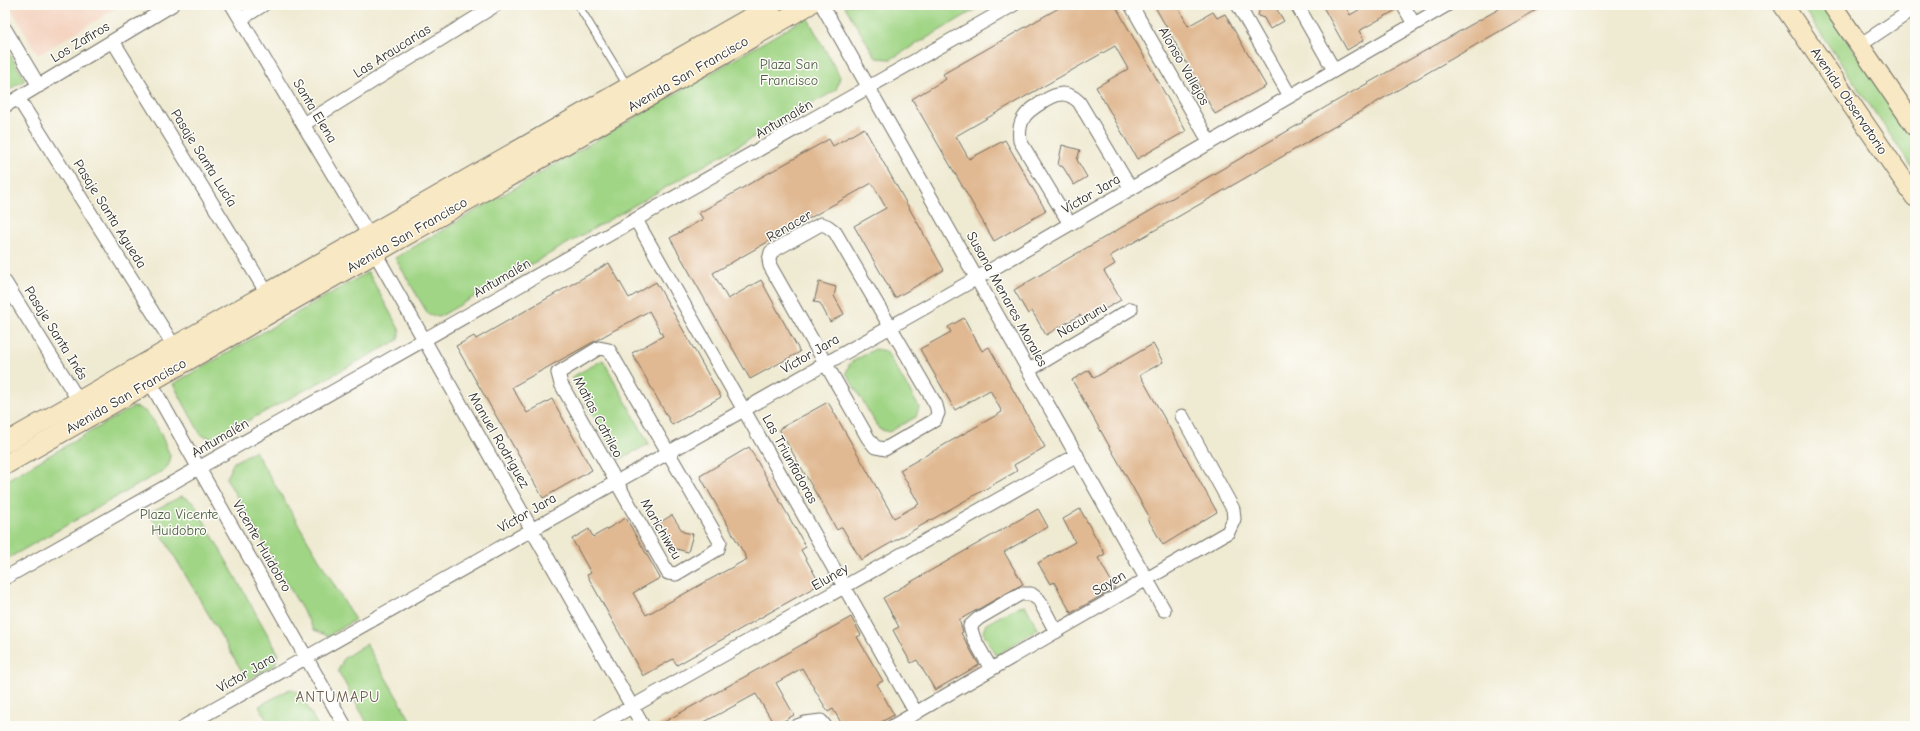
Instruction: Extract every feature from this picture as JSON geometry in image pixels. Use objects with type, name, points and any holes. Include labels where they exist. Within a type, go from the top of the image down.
[{"type":"main road","name":"Avenida San Francisco","points":[[5,444],[772,5]]},
{"type":"main road","name":"Avenida San Francisco","points":[[5,466],[809,5]]},
{"type":"main road","name":"Avenida Observatorio","points":[[1783,5],[1915,197]]},
{"type":"main road","points":[[1832,5],[1915,126]]},
{"type":"street","name":"Los Zafiros","points":[[5,106],[172,5]]},
{"type":"street","name":"Santa Elena","points":[[232,5],[370,234]]},
{"type":"street","points":[[241,19],[263,5]]},
{"type":"street","name":"Las Araucarias","points":[[304,124],[496,5]]},
{"type":"street","name":"Susana Menares Morales","points":[[822,5],[1164,610]]},
{"type":"street","name":"Antumalén","points":[[5,578],[870,88],[1013,5]]},
{"type":"street","name":"Alonso Vallejos","points":[[1131,5],[1210,143]]},
{"type":"street","points":[[1238,5],[1290,96]]},
{"type":"street","points":[[1297,5],[1334,70]]},
{"type":"street","points":[[1403,5],[1414,24]]},
{"type":"street","name":"Víctor Jara","points":[[185,726],[977,278],[1448,5]]},
{"type":"street","points":[[1860,46],[1915,8]]},
{"type":"street","points":[[5,29],[39,86]]},
{"type":"street","name":"Pasaje Santa Lucía","points":[[113,41],[267,293]]},
{"type":"street","points":[[1070,224],[1020,141],[1019,133],[1020,125],[1027,112],[1056,95],[1068,95],[1079,102],[1131,189]]},
{"type":"street","name":"Pasaje Santa Agueda","points":[[18,98],[174,346]]},
{"type":"street","name":"Las Triunfadoras","points":[[636,220],[916,713]]},
{"type":"street","name":"Renacer","points":[[827,363],[770,266],[769,260],[772,252],[821,224],[827,226],[835,232],[890,326]]},
{"type":"street","name":"Manuel Rodriguez","points":[[375,253],[643,726]]},
{"type":"street","name":"Pasaje Santa Inés","points":[[5,282],[79,401]]},
{"type":"street","name":"Nacururu","points":[[1029,370],[1131,309]]},
{"type":"street","points":[[827,363],[868,438],[875,447],[885,449],[935,420],[938,413],[936,405],[890,326]]},
{"type":"street","name":"Matias Catrileo","points":[[615,482],[561,384],[558,373],[598,348],[609,350],[669,452]]},
{"type":"street","name":"Vicente Huidobro","points":[[150,382],[345,726]]},
{"type":"street","name":"Sayen","points":[[893,726],[1225,535],[1233,524],[1233,509],[1182,416]]},
{"type":"street","name":"Marichiweu","points":[[615,482],[668,572],[676,574],[718,550],[720,542],[669,452]]},
{"type":"street","name":"Eluney","points":[[598,726],[1077,455]]},
{"type":"street","points":[[992,670],[974,638],[970,626],[979,618],[1020,594],[1031,594],[1039,600],[1056,632]]},
{"type":"street","points":[[797,726],[805,723],[821,721],[825,726]]},
{"type":"lane","points":[[578,5],[628,87]]},
{"type":"shaded area","points":[[9,5],[122,5],[38,55]]},
{"type":"green space","points":[[844,5],[983,5],[891,59],[876,58]]},
{"type":"green space","points":[[1801,5],[1823,5],[1915,140],[1915,171]]},
{"type":"green space","name":"Plaza San Francisco","points":[[807,17],[840,77],[836,90],[439,317],[428,314],[395,258]]},
{"type":"green space","points":[[5,46],[25,80],[5,92]]},
{"type":"green space","points":[[368,272],[400,331],[398,340],[214,439],[201,435],[173,384]]},
{"type":"green space","points":[[875,349],[886,351],[919,407],[916,417],[889,432],[879,429],[846,373],[850,363]]},
{"type":"green space","points":[[603,360],[649,444],[618,460],[572,377]]},
{"type":"green space","points":[[133,407],[147,413],[156,425],[170,455],[170,462],[166,469],[5,560],[5,481]]},
{"type":"green space","name":"Plaza Vicente Huidobro","points":[[255,451],[355,620],[328,636],[314,630],[226,478],[234,462]]},
{"type":"green space","name":"Plaza Vicente Huidobro","points":[[182,496],[194,503],[278,653],[275,665],[247,680],[149,513]]},
{"type":"green space","points":[[1025,605],[1038,629],[996,656],[983,632],[986,624],[1019,606]]},
{"type":"green space","points":[[366,644],[414,726],[369,726],[338,671],[344,658]]},
{"type":"green space","points":[[290,689],[300,693],[318,726],[270,726],[259,706]]},
{"type":"building","points":[[1064,5],[1115,5],[1186,131],[1137,159],[1096,87],[1128,69],[1115,46],[989,117],[956,136],[969,159],[1005,140],[1046,211],[994,241],[912,99],[946,79],[943,74]]},
{"type":"building","points":[[1154,5],[1177,5],[1188,26],[1213,12],[1217,18],[1225,14],[1266,86],[1215,114]]},
{"type":"building","points":[[1260,5],[1274,5],[1284,21],[1270,29],[1264,18],[1258,16]]},
{"type":"building","points":[[1322,5],[1345,5],[1350,15],[1367,5],[1395,5],[1396,10],[1359,31],[1364,40],[1347,50]]},
{"type":"building","points":[[1497,5],[1545,5],[1110,256],[1115,264],[1104,271],[1121,300],[1084,321],[1080,315],[1046,335],[1032,311],[1028,314],[1014,290],[1303,122],[1302,121],[1331,104],[1499,9]]},
{"type":"building","points":[[864,128],[944,270],[895,298],[854,226],[886,208],[872,183],[831,206],[713,273],[728,299],[761,280],[800,352],[750,379],[670,238],[703,219],[699,213],[758,179],[829,139],[833,146]]},
{"type":"building","points":[[1062,145],[1080,150],[1077,160],[1087,177],[1074,185],[1063,167],[1058,165]]},
{"type":"building","points":[[609,263],[629,298],[656,282],[721,397],[672,425],[632,353],[663,336],[649,311],[512,387],[527,413],[552,399],[592,470],[543,498],[456,346],[474,336],[476,339]]},
{"type":"building","points":[[819,282],[836,287],[834,296],[844,314],[830,322],[820,303],[814,302]]},
{"type":"building","points":[[964,318],[982,351],[989,347],[1045,447],[1014,465],[1017,471],[861,560],[842,527],[837,530],[779,429],[828,402],[894,518],[919,504],[900,470],[1002,412],[990,390],[955,410],[920,349],[951,332],[948,327]]},
{"type":"building","points":[[1153,344],[1163,362],[1140,375],[1217,512],[1163,545],[1148,519],[1150,518],[1072,380],[1089,370],[1094,378]]},
{"type":"building","points":[[749,447],[806,547],[801,550],[820,584],[677,665],[673,659],[643,676],[587,575],[591,573],[572,539],[589,529],[593,537],[626,518],[660,578],[633,593],[646,615],[747,559],[700,476]]},
{"type":"building","points":[[1038,509],[1048,527],[1004,552],[1023,584],[959,620],[963,632],[961,633],[979,665],[935,690],[917,660],[911,663],[893,630],[899,627],[883,598]]},
{"type":"building","points":[[1080,509],[1105,554],[1098,558],[1115,588],[1071,613],[1054,582],[1050,584],[1038,563],[1075,542],[1063,519]]},
{"type":"building","points":[[672,515],[683,532],[693,534],[688,552],[669,547],[670,541],[659,523]]},
{"type":"building","points":[[851,617],[861,635],[857,637],[883,681],[877,684],[894,715],[874,726],[843,726],[833,709],[828,712],[802,668],[776,683],[794,715],[775,726],[756,694],[697,726],[657,726]]},
{"type":"district","name":"ANTUMAPU","points":[[338,697]]}]
